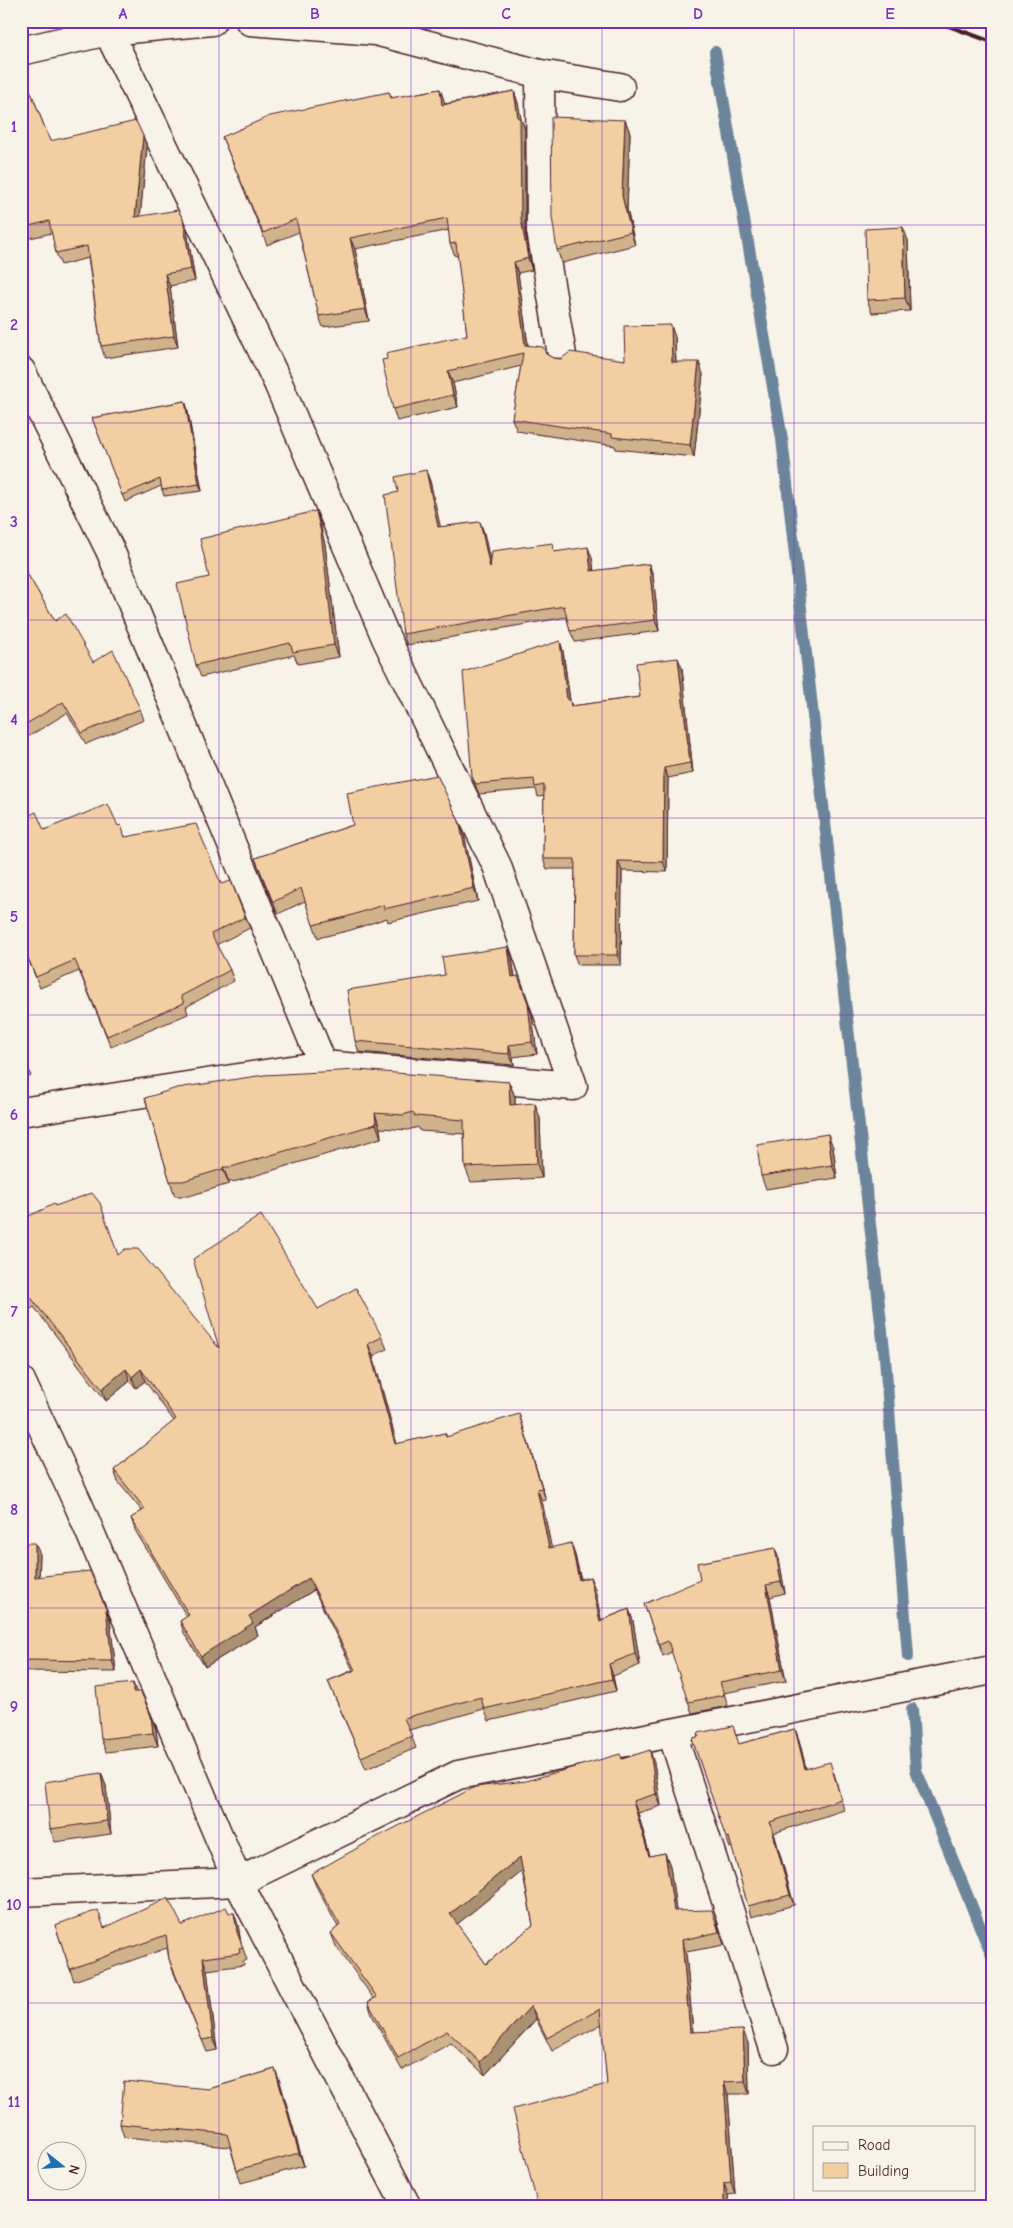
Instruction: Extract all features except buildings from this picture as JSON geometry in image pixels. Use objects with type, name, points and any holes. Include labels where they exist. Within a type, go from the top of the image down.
[{"type":"street","points":[[21,51],[108,31],[212,21]]},
{"type":"street","points":[[250,21],[375,31],[540,74],[620,87]]},
{"type":"street","points":[[21,1112],[323,1065],[572,1086],[497,866],[386,638],[278,383],[108,31]]},
{"type":"street","points":[[540,74],[541,231],[562,355]]},
{"type":"street","points":[[21,371],[110,550],[323,1065]]},
{"type":"street","points":[[21,1381],[79,1506],[238,1882],[407,2207]]},
{"type":"street","points":[[21,1892],[238,1882],[458,1775],[992,1670]]},
{"type":"street","points":[[672,1733],[774,2049]]},
{"type":"waterway","points":[[715,52],[782,439],[885,1358],[908,1656]]},
{"type":"waterway","points":[[912,1709],[916,1770],[992,1956]]},
{"type":"railway","points":[[935,21],[992,42]]}]
